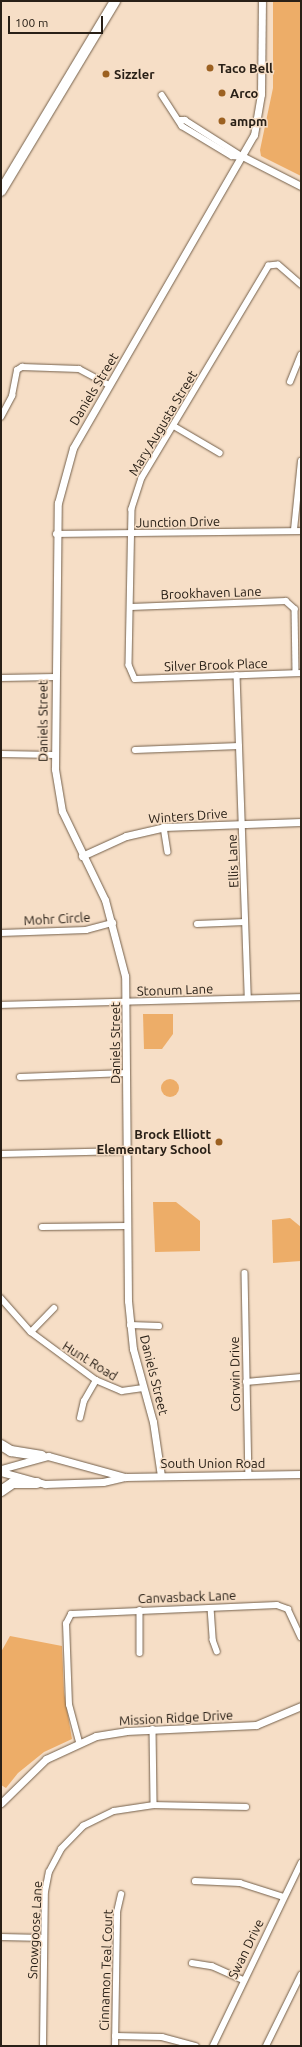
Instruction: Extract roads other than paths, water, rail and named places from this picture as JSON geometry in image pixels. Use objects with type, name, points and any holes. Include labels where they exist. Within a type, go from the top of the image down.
[{"type":"highway","points":[[1,191],[115,1]]},
{"type":"highway","points":[[1,1445],[11,1451],[42,1456]]},
{"type":"highway","points":[[1,1491],[13,1483],[37,1483]]},
{"type":"street","name":"Daniels Street","points":[[161,1476],[158,1442],[143,1388],[130,1325],[127,1226],[128,1002],[113,923],[62,811],[54,756],[56,534],[58,503],[66,466],[109,385],[244,157],[260,115],[262,1]]},
{"type":"street","points":[[162,96],[179,120],[194,135],[232,156],[244,157]]},
{"type":"street","points":[[179,120],[199,128],[244,157],[301,186]]},
{"type":"street","name":"Mary Augusta Street","points":[[132,677],[131,534],[137,490],[244,309],[273,264],[301,285]]},
{"type":"street","points":[[290,382],[301,355]]},
{"type":"street","points":[[1,418],[12,396],[17,370],[22,367],[79,369],[109,385]]},
{"type":"street","points":[[174,426],[220,453]]},
{"type":"street","points":[[294,530],[301,461]]},
{"type":"street","name":"Junction Drive","points":[[56,534],[301,531]]},
{"type":"street","name":"Brookhaven Lane","points":[[131,606],[292,604],[295,609],[298,673]]},
{"type":"street","name":"Silver Brook Place","points":[[132,677],[298,673]]},
{"type":"street","name":"Ellis Lane","points":[[237,675],[248,998]]},
{"type":"street","points":[[1,678],[55,677]]},
{"type":"street","points":[[135,750],[239,746]]},
{"type":"street","points":[[1,754],[54,756]]},
{"type":"street","name":"Winters Drive","points":[[82,856],[126,836],[164,827],[301,822]]},
{"type":"street","points":[[164,827],[168,852]]},
{"type":"street","points":[[197,924],[245,922]]},
{"type":"street","name":"Mohr Circle","points":[[1,933],[86,930],[113,923]]},
{"type":"street","name":"Stonum Lane","points":[[1,1005],[301,997]]},
{"type":"street","points":[[20,1077],[127,1073]]},
{"type":"street","points":[[1,1154],[127,1151]]},
{"type":"street","points":[[42,1227],[127,1226]]},
{"type":"street","name":"Corwin Drive","points":[[245,1273],[249,1475]]},
{"type":"street","name":"Hunt Road","points":[[1,1298],[31,1332],[96,1380],[122,1391],[143,1388]]},
{"type":"street","points":[[31,1332],[54,1308]]},
{"type":"street","points":[[130,1325],[159,1326]]},
{"type":"street","points":[[246,1382],[301,1377]]},
{"type":"street","points":[[80,1418],[84,1401],[96,1380]]},
{"type":"street","points":[[1,1469],[42,1456]]},
{"type":"street","name":"South Union Road","points":[[42,1456],[125,1477]]},
{"type":"street","name":"South Union Road","points":[[1,1472],[37,1483],[103,1482],[125,1477],[301,1474]]},
{"type":"street","name":"Canvasback Lane","points":[[79,1742],[69,1705],[66,1629],[68,1617],[77,1612],[285,1607],[301,1637]]},
{"type":"street","points":[[211,1608],[213,1640],[218,1651]]},
{"type":"street","points":[[140,1610],[140,1653]]},
{"type":"street","name":"Mission Ridge Drive","points":[[1,1803],[46,1759],[79,1742],[126,1731],[256,1725],[301,1706]]},
{"type":"street","points":[[153,1729],[154,1805]]},
{"type":"street","name":"Snowgoose Lane","points":[[43,2046],[44,1938],[47,1879],[61,1849],[97,1817],[114,1810],[154,1805],[246,1806]]},
{"type":"street","name":"Swan Drive","points":[[213,2046],[301,1863]]},
{"type":"street","points":[[195,1881],[240,1883],[284,1897]]},
{"type":"street","name":"Cinnamon Teal Court","points":[[115,2046],[117,1912],[121,1894]]},
{"type":"street","points":[[1,1937],[44,1938]]},
{"type":"street","points":[[192,1963],[212,1966],[244,1980]]},
{"type":"street","points":[[266,2046],[301,1975]]},
{"type":"street","points":[[115,2036],[162,2037],[196,2046]]},
{"type":"place","name":"Taco Bell","points":[[210,68]]},
{"type":"place","name":"Sizzler","points":[[106,74]]},
{"type":"place","name":"Arco","points":[[222,93]]},
{"type":"place","name":"ampm","points":[[222,121]]},
{"type":"place","name":"Brock Elliott Elementary School","points":[[219,1142]]}]
